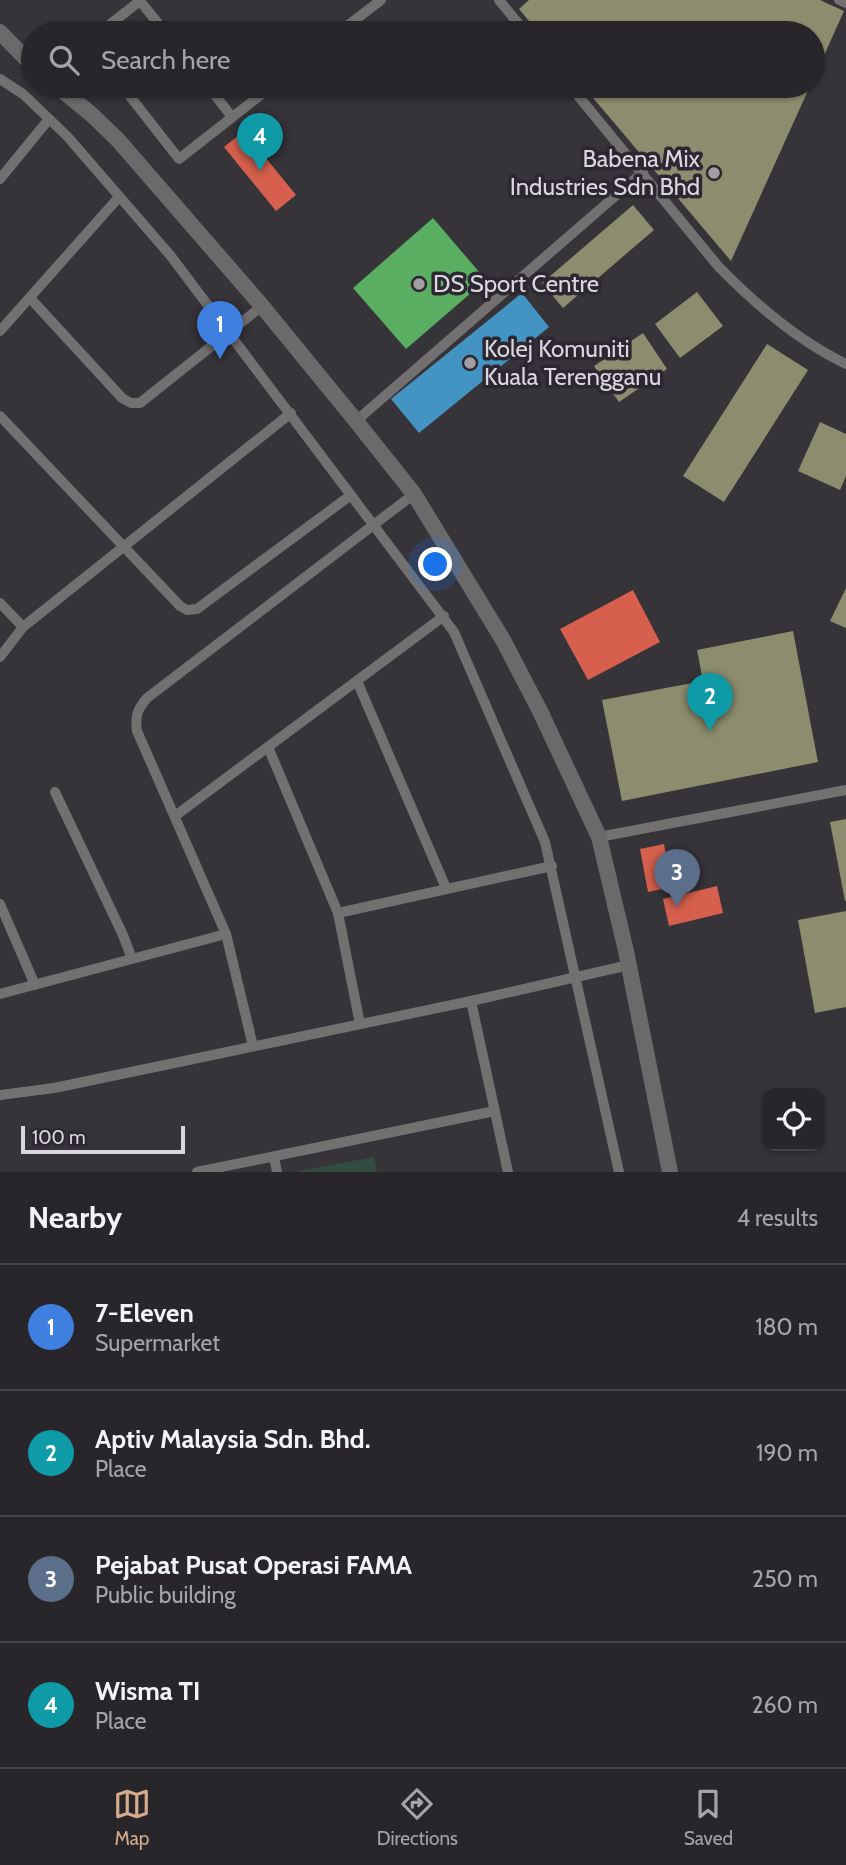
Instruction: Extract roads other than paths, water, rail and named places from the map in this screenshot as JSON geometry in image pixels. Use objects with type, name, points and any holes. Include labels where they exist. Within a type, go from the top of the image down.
[{"type":"street","points":[[353,21],[380,0]]},
{"type":"street","points":[[516,0],[502,5],[516,21]]},
{"type":"street","points":[[839,0],[846,3]]},
{"type":"street","points":[[115,21],[141,1],[157,21]]},
{"type":"street","points":[[0,32],[21,54]]},
{"type":"street","points":[[0,45],[21,58]]},
{"type":"street","points":[[0,79],[21,93]]},
{"type":"street","points":[[27,98],[49,119],[190,279],[454,632],[540,830],[552,866],[620,1172]]},
{"type":"street","points":[[72,98],[118,140],[262,306],[356,421],[414,495],[503,640],[540,711],[598,838],[629,965],[670,1172]]},
{"type":"street","points":[[131,98],[179,159],[257,98]]},
{"type":"street","points":[[217,98],[232,117]]},
{"type":"street","points":[[580,98],[736,285],[811,344],[846,364]]},
{"type":"street","points":[[0,179],[49,119]]},
{"type":"street","points":[[356,421],[643,172]]},
{"type":"street","points":[[0,331],[119,197]]},
{"type":"street","points":[[30,298],[122,398],[131,403],[140,403],[262,306]]},
{"type":"street","points":[[0,657],[23,627],[291,413]]},
{"type":"street","points":[[0,416],[180,606],[192,611],[351,495]]},
{"type":"street","points":[[253,1046],[226,934],[137,731],[135,718],[147,698],[414,495]]},
{"type":"street","points":[[0,603],[23,627]]},
{"type":"street","points":[[175,816],[444,616]]},
{"type":"street","points":[[357,681],[446,888]]},
{"type":"street","points":[[268,747],[338,913],[360,1024]]},
{"type":"street","points":[[598,838],[846,790]]},
{"type":"street","points":[[55,792],[132,959]]},
{"type":"street","points":[[338,913],[552,866]]},
{"type":"street","points":[[0,904],[35,985]]},
{"type":"street","points":[[0,994],[226,934]]},
{"type":"street","points":[[0,1095],[54,1088],[471,1001],[629,965]]},
{"type":"street","points":[[471,1001],[508,1172]]},
{"type":"street","points":[[197,1172],[495,1111]]},
{"type":"street","points":[[274,1157],[277,1172]]},
{"type":"place","name":"Wisma TI","points":[[260,171]]},
{"type":"place","name":"Babena Mix Industries Sdn Bhd","points":[[714,173]]},
{"type":"place","name":"DS Sport Centre","points":[[419,284]]},
{"type":"place","name":"7-Eleven","points":[[220,359]]},
{"type":"place","name":"Kolej Komuniti Kuala Terengganu","points":[[470,363]]},
{"type":"place","name":"Aptiv Malaysia Sdn. Bhd.","points":[[710,731]]},
{"type":"place","name":"Pejabat Pusat Operasi FAMA","points":[[677,907]]}]
